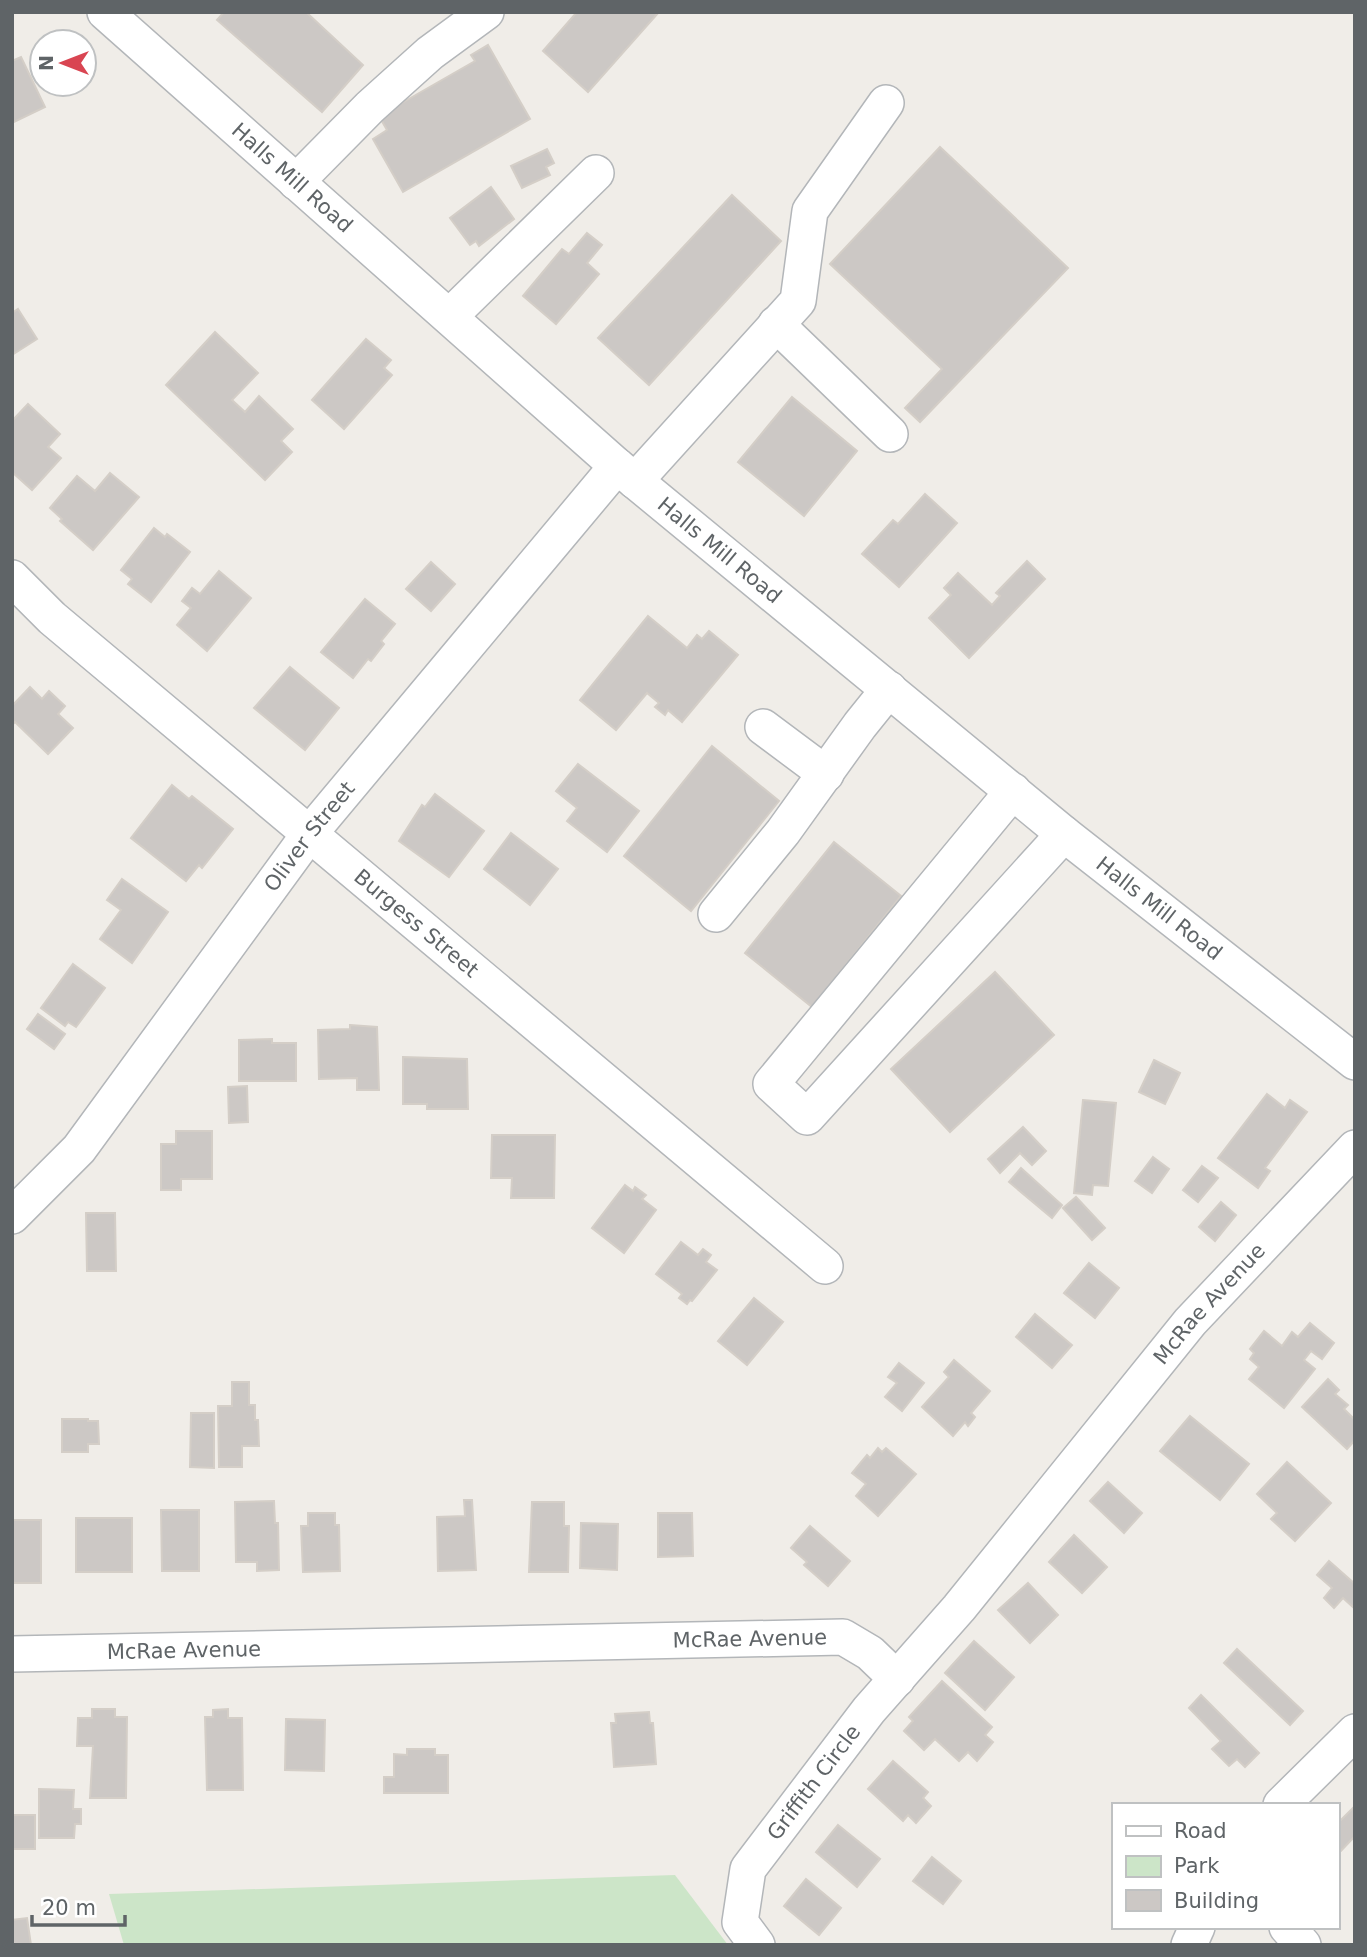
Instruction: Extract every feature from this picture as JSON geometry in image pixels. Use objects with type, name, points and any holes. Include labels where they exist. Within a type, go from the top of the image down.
[{"type":"street","name":"Halls Mill Road","points":[[106,12],[626,474],[1065,834],[1355,1062]]},
{"type":"street","points":[[296,182],[380,98],[430,53],[486,12]]},
{"type":"street","name":"Oliver Street","points":[[12,1216],[79,1149],[310,833],[626,474],[798,301],[810,211],[886,103]]},
{"type":"street","points":[[450,316],[596,173]]},
{"type":"street","points":[[776,324],[890,434]]},
{"type":"street","name":"Burgess Street","points":[[12,578],[52,618],[825,1266]]},
{"type":"street","points":[[716,914],[889,689]]},
{"type":"street","points":[[763,727],[826,774]]},
{"type":"street","points":[[1013,791],[771,1084],[807,1117],[1065,834]]},
{"type":"street","name":"McRae Avenue","points":[[12,1654],[843,1637],[870,1653],[897,1679],[959,1608],[1190,1322],[1355,1148]]},
{"type":"street","name":"Griffith Circle","points":[[757,1945],[740,1922],[748,1868],[869,1710],[897,1679]]},
{"type":"street","points":[[1283,1803],[1355,1732]]},
{"type":"street","points":[[1189,1945],[1196,1929]]},
{"type":"street","points":[[1289,1929],[1303,1945]]},
{"type":"green space","points":[[675,1875],[728,1945],[124,1945],[109,1894]]},
{"type":"building","points":[[224,12],[306,12],[363,65],[322,112],[217,20]]},
{"type":"building","points":[[577,12],[659,12],[588,92],[543,51]]},
{"type":"building","points":[[488,45],[530,119],[403,192],[373,139],[387,130],[379,116],[475,61],[471,55]]},
{"type":"building","points":[[21,57],[28,72],[28,98],[41,98],[45,107],[12,123],[12,61]]},
{"type":"building","points":[[940,147],[1068,268],[920,422],[905,408],[942,369],[830,264]]},
{"type":"building","points":[[547,149],[554,163],[546,167],[550,175],[522,188],[511,166]]},
{"type":"building","points":[[491,187],[514,219],[479,246],[476,241],[470,245],[450,218]]},
{"type":"building","points":[[732,195],[781,241],[649,385],[598,338]]},
{"type":"building","points":[[587,233],[602,245],[587,263],[599,274],[556,324],[523,296],[562,249],[569,254]]},
{"type":"building","points":[[18,309],[37,339],[12,355],[12,313]]},
{"type":"building","points":[[215,332],[258,373],[232,400],[245,412],[259,396],[293,429],[281,441],[292,452],[265,480],[166,385]]},
{"type":"building","points":[[366,339],[391,360],[384,368],[392,375],[344,429],[312,400]]},
{"type":"building","points":[[792,397],[857,451],[804,516],[738,462]]},
{"type":"building","points":[[28,404],[60,434],[48,447],[61,458],[32,490],[12,472],[12,421]]},
{"type":"building","points":[[110,473],[139,497],[93,550],[60,521],[62,519],[50,508],[77,476],[95,491]]},
{"type":"building","points":[[925,494],[957,523],[899,587],[862,554],[893,520],[898,524]]},
{"type":"building","points":[[154,528],[165,537],[167,534],[190,552],[151,602],[128,584],[132,579],[121,570]]},
{"type":"building","points":[[1027,561],[1045,579],[969,658],[929,618],[951,595],[944,588],[958,573],[992,605],[1000,596],[996,593]]},
{"type":"building","points":[[431,562],[455,584],[431,611],[406,589]]},
{"type":"building","points":[[219,571],[251,598],[207,651],[177,625],[191,608],[182,601],[192,588],[200,594]]},
{"type":"building","points":[[365,599],[395,624],[381,641],[384,644],[371,661],[368,659],[353,678],[321,652]]},
{"type":"building","points":[[648,616],[687,648],[697,635],[702,639],[709,631],[738,655],[682,722],[668,710],[665,715],[655,707],[659,703],[647,693],[616,730],[580,700]]},
{"type":"building","points":[[290,667],[339,708],[305,750],[254,708]]},
{"type":"building","points":[[30,687],[42,699],[49,691],[65,706],[58,714],[73,728],[48,754],[15,722],[12,725],[12,706]]},
{"type":"building","points":[[712,746],[779,801],[691,911],[624,856]]},
{"type":"building","points":[[578,764],[639,811],[607,852],[567,821],[577,808],[556,791]]},
{"type":"building","points":[[172,785],[189,799],[192,796],[233,829],[202,868],[199,865],[186,881],[131,838]]},
{"type":"building","points":[[435,794],[484,831],[449,877],[399,841],[422,805],[425,807]]},
{"type":"building","points":[[511,833],[558,869],[530,905],[484,869]]},
{"type":"building","points":[[834,842],[901,896],[812,1007],[745,953]]},
{"type":"building","points":[[122,879],[168,912],[132,963],[100,939],[121,910],[107,900]]},
{"type":"building","points":[[73,964],[105,988],[76,1027],[68,1022],[65,1026],[41,1008]]},
{"type":"building","points":[[995,972],[1054,1035],[950,1132],[891,1069]]},
{"type":"building","points":[[38,1014],[65,1034],[54,1049],[27,1029]]},
{"type":"building","points":[[350,1025],[377,1027],[379,1090],[357,1090],[357,1078],[319,1079],[318,1030],[350,1029]]},
{"type":"building","points":[[272,1039],[272,1043],[296,1043],[296,1081],[239,1081],[239,1040]]},
{"type":"building","points":[[403,1057],[467,1059],[468,1109],[427,1109],[427,1104],[403,1104]]},
{"type":"building","points":[[1154,1060],[1180,1073],[1165,1104],[1139,1092]]},
{"type":"building","points":[[247,1086],[248,1122],[229,1123],[228,1087]]},
{"type":"building","points":[[1267,1094],[1285,1108],[1290,1100],[1307,1112],[1265,1168],[1270,1171],[1258,1188],[1218,1158]]},
{"type":"building","points":[[1083,1100],[1116,1103],[1108,1186],[1093,1185],[1092,1195],[1074,1193]]},
{"type":"building","points":[[1023,1127],[1046,1151],[1032,1165],[1020,1153],[1000,1173],[988,1159]]},
{"type":"building","points":[[176,1131],[212,1131],[212,1179],[181,1179],[181,1190],[161,1190],[161,1144],[176,1144]]},
{"type":"building","points":[[492,1135],[555,1135],[554,1198],[511,1198],[512,1178],[491,1178]]},
{"type":"building","points":[[1153,1157],[1169,1169],[1152,1193],[1135,1181]]},
{"type":"building","points":[[1202,1166],[1218,1178],[1198,1202],[1183,1190]]},
{"type":"building","points":[[1021,1168],[1062,1205],[1052,1218],[1009,1182]]},
{"type":"building","points":[[625,1185],[633,1191],[635,1187],[646,1195],[642,1199],[656,1210],[624,1253],[592,1228]]},
{"type":"building","points":[[1076,1197],[1105,1228],[1092,1240],[1063,1208]]},
{"type":"building","points":[[1221,1202],[1236,1215],[1215,1241],[1199,1227]]},
{"type":"building","points":[[86,1213],[115,1213],[116,1271],[87,1271]]},
{"type":"building","points":[[681,1242],[698,1255],[703,1249],[711,1255],[706,1262],[717,1270],[687,1304],[679,1298],[682,1294],[656,1274]]},
{"type":"building","points":[[1089,1263],[1119,1288],[1095,1318],[1064,1293]]},
{"type":"building","points":[[754,1298],[783,1322],[747,1365],[718,1341]]},
{"type":"building","points":[[1035,1314],[1072,1345],[1052,1368],[1016,1337]]},
{"type":"building","points":[[1310,1323],[1334,1343],[1322,1359],[1311,1351],[1304,1360],[1315,1369],[1284,1408],[1249,1379],[1259,1367],[1250,1359],[1254,1353],[1250,1349],[1264,1331],[1282,1346],[1292,1332],[1298,1337]]},
{"type":"building","points":[[954,1360],[990,1391],[971,1413],[975,1417],[968,1426],[965,1422],[953,1436],[922,1407],[949,1377],[944,1372]]},
{"type":"building","points":[[899,1363],[924,1383],[902,1411],[885,1397],[897,1383],[888,1377]]},
{"type":"building","points":[[1328,1379],[1339,1390],[1335,1394],[1348,1405],[1344,1409],[1355,1420],[1355,1440],[1347,1449],[1302,1407]]},
{"type":"building","points":[[232,1382],[249,1382],[249,1405],[255,1405],[259,1446],[242,1446],[242,1467],[219,1467],[218,1406],[232,1406]]},
{"type":"building","points":[[191,1413],[214,1413],[214,1468],[190,1467]]},
{"type":"building","points":[[1190,1416],[1249,1464],[1220,1500],[1160,1451]]},
{"type":"building","points":[[62,1419],[98,1421],[99,1444],[88,1444],[88,1452],[62,1452]]},
{"type":"building","points":[[878,1448],[882,1452],[886,1448],[916,1474],[878,1516],[856,1496],[866,1484],[852,1473],[867,1455],[870,1458]]},
{"type":"building","points":[[1287,1462],[1331,1503],[1295,1541],[1271,1519],[1277,1513],[1257,1494]]},
{"type":"building","points":[[1108,1482],[1142,1513],[1124,1533],[1090,1501]]},
{"type":"building","points":[[464,1500],[472,1500],[476,1570],[438,1571],[437,1517],[465,1516]]},
{"type":"building","points":[[274,1501],[275,1523],[278,1523],[279,1570],[257,1571],[257,1562],[236,1562],[235,1502]]},
{"type":"building","points":[[532,1502],[564,1502],[564,1526],[569,1526],[568,1572],[529,1572]]},
{"type":"building","points":[[161,1510],[199,1510],[199,1571],[162,1571]]},
{"type":"building","points":[[308,1513],[335,1513],[335,1525],[339,1525],[340,1571],[303,1572],[301,1526],[308,1526]]},
{"type":"building","points":[[658,1513],[692,1513],[693,1556],[658,1557]]},
{"type":"building","points":[[76,1518],[132,1518],[132,1572],[76,1572]]},
{"type":"building","points":[[12,1520],[41,1520],[41,1583],[12,1583]]},
{"type":"building","points":[[581,1523],[618,1524],[617,1570],[580,1568]]},
{"type":"building","points":[[810,1526],[850,1561],[828,1586],[804,1565],[807,1562],[791,1548]]},
{"type":"building","points":[[1074,1535],[1107,1567],[1082,1593],[1049,1562]]},
{"type":"building","points":[[1329,1561],[1355,1584],[1355,1609],[1343,1598],[1334,1608],[1324,1598],[1332,1588],[1317,1575]]},
{"type":"building","points":[[1028,1583],[1058,1615],[1030,1643],[998,1610]]},
{"type":"building","points":[[974,1641],[1014,1677],[985,1710],[945,1673]]},
{"type":"building","points":[[1237,1649],[1303,1711],[1290,1725],[1224,1663]]},
{"type":"building","points":[[942,1681],[992,1727],[985,1735],[993,1742],[977,1761],[968,1752],[959,1761],[935,1739],[924,1750],[904,1731],[913,1721],[909,1717]]},
{"type":"building","points":[[1201,1695],[1259,1753],[1245,1767],[1237,1759],[1229,1766],[1212,1749],[1221,1741],[1189,1708]]},
{"type":"building","points":[[92,1709],[115,1709],[115,1717],[127,1717],[126,1798],[90,1798],[93,1746],[77,1746],[78,1718],[92,1718]]},
{"type":"building","points":[[228,1709],[228,1718],[242,1718],[243,1790],[207,1790],[205,1717],[213,1717],[213,1710]]},
{"type":"building","points":[[649,1712],[650,1723],[653,1723],[656,1764],[614,1767],[611,1723],[616,1723],[615,1714]]},
{"type":"building","points":[[286,1719],[325,1720],[324,1771],[285,1770]]},
{"type":"building","points":[[407,1749],[435,1749],[435,1755],[448,1755],[448,1793],[384,1793],[384,1777],[394,1777],[394,1754],[407,1755]]},
{"type":"building","points":[[893,1761],[928,1792],[923,1798],[931,1806],[916,1823],[908,1815],[903,1821],[868,1789]]},
{"type":"building","points":[[39,1789],[74,1790],[73,1809],[81,1809],[81,1824],[75,1824],[74,1838],[39,1838]]},
{"type":"building","points":[[1355,1806],[1355,1836],[1339,1853],[1339,1822]]},
{"type":"building","points":[[12,1815],[35,1815],[35,1849],[12,1849]]},
{"type":"building","points":[[838,1825],[880,1859],[857,1887],[816,1852]]},
{"type":"building","points":[[932,1857],[961,1881],[943,1904],[913,1881]]},
{"type":"building","points":[[806,1879],[841,1908],[819,1935],[784,1906]]},
{"type":"building","points":[[27,1918],[31,1945],[12,1945],[12,1920]]}]
